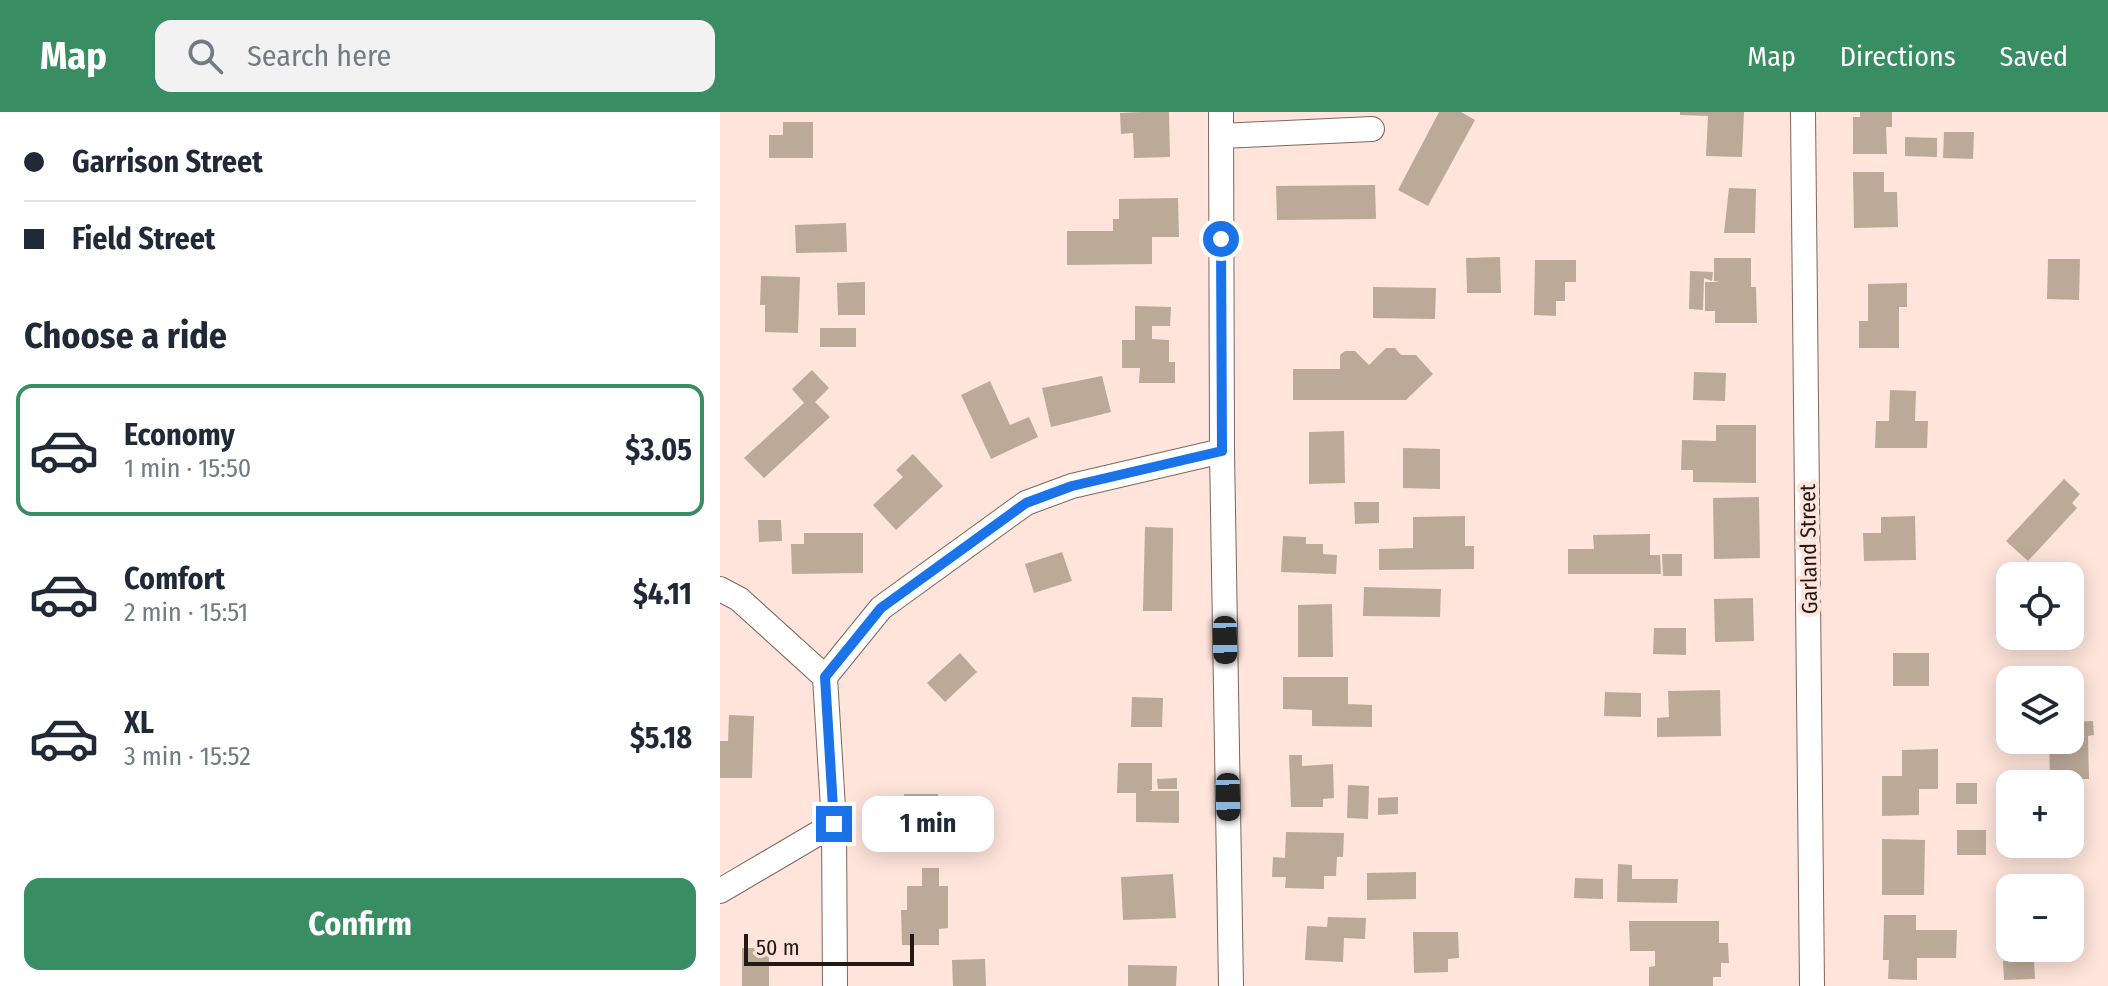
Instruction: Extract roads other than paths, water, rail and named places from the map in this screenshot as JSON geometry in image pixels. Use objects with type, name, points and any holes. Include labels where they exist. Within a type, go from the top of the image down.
[{"type":"street","name":"Garland Street","points":[[1803,112],[1812,986]]},
{"type":"street","points":[[1231,986],[1222,451],[1221,124],[1372,129]]},
{"type":"street","points":[[835,986],[834,824],[825,677],[881,608],[1026,503],[1072,486],[1222,451]]},
{"type":"street","points":[[720,589],[739,599],[825,677]]},
{"type":"street","points":[[720,891],[834,824]]}]
